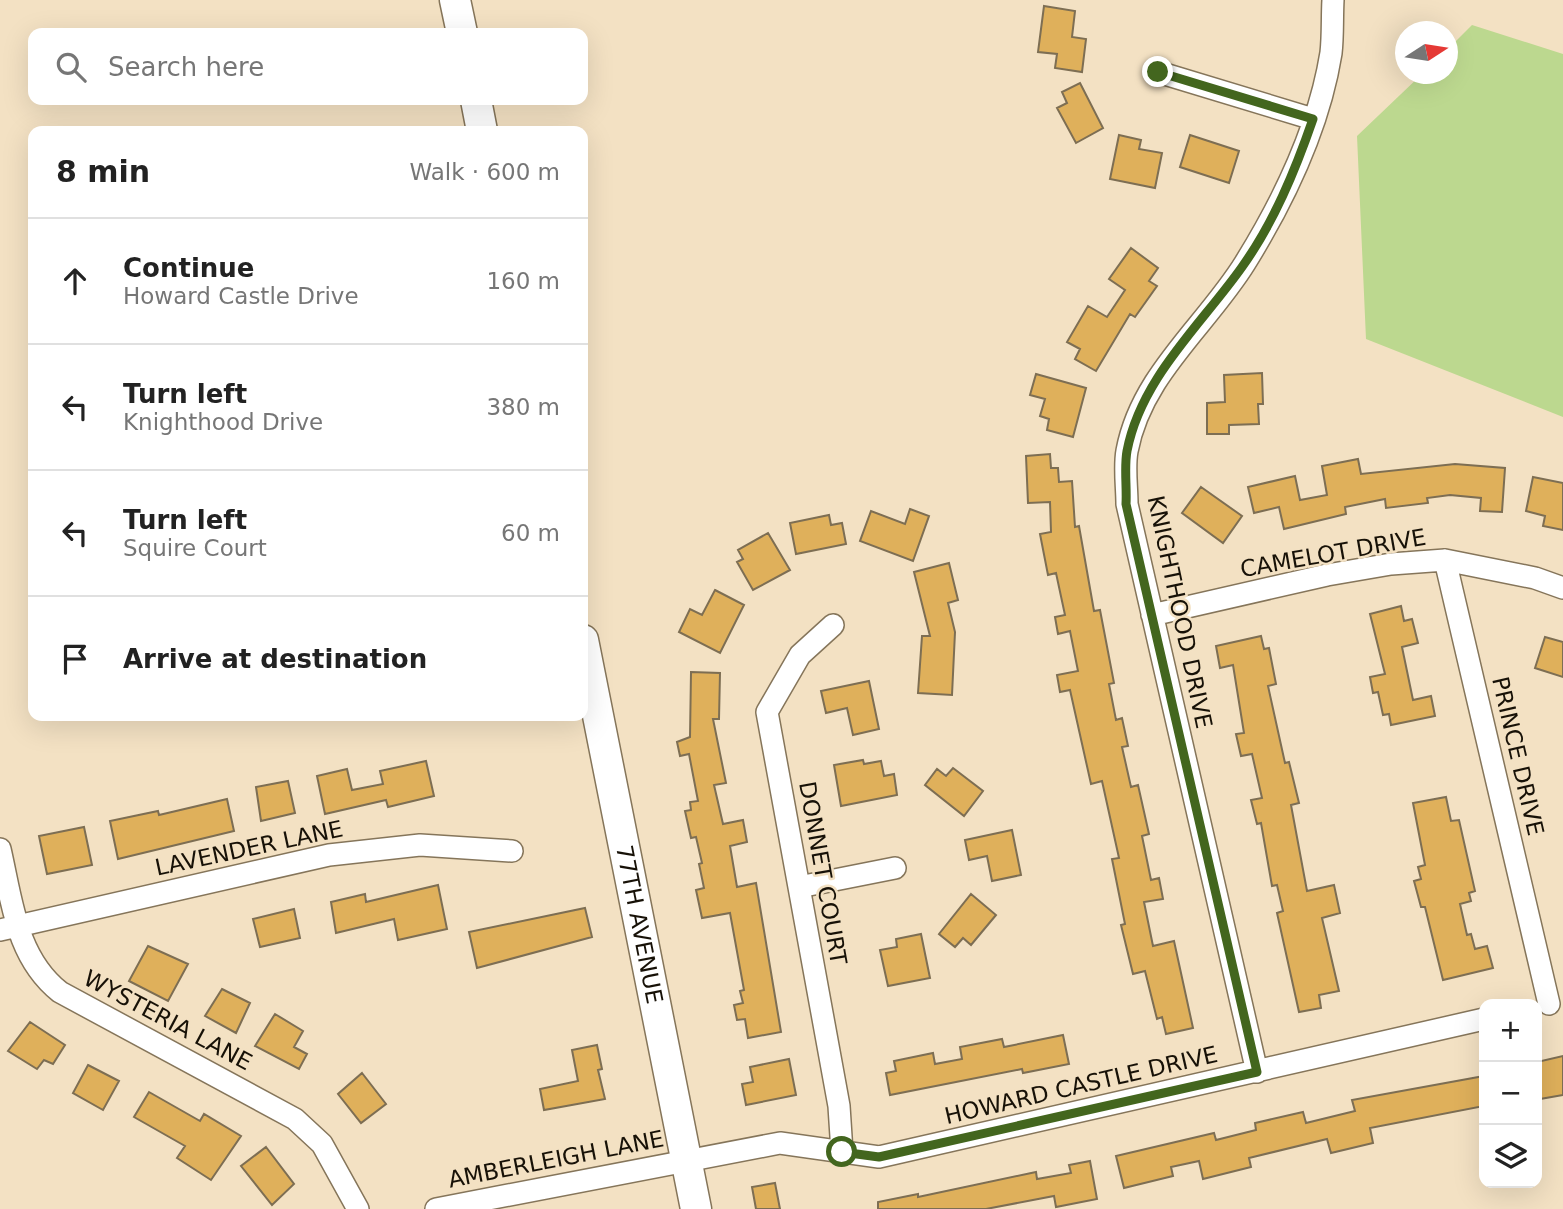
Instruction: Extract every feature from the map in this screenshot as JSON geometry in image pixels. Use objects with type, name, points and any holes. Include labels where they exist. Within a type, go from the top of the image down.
[{"type":"street","points":[[455,0],[461,28]]},
{"type":"street","name":"KNIGHTHOOD DRIVE","points":[[1257,1072],[1126,504],[1127,452],[1141,405],[1170,360],[1243,266],[1290,185],[1313,119],[1331,53],[1333,0]]},
{"type":"street","points":[[1158,72],[1313,119]]},
{"type":"street","points":[[477,105],[481,126]]},
{"type":"street","name":"CAMELOT DRIVE","points":[[1152,615],[1327,575],[1391,564],[1445,560],[1535,578],[1563,588]]},
{"type":"street","name":"PRINCE DRIVE","points":[[1445,560],[1550,1004]]},
{"type":"street","name":"DONNET COURT","points":[[833,625],[800,655],[767,712],[839,1106],[842,1152]]},
{"type":"street","name":"77TH AVENUE","points":[[588,665],[696,1209]]},
{"type":"street","name":"LAVENDER LANE","points":[[9,928],[329,855],[420,845],[512,851]]},
{"type":"street","name":"WYSTERIA LANE","points":[[0,849],[9,928],[40,977],[60,992],[295,1119],[322,1144],[358,1209]]},
{"type":"street","points":[[799,887],[895,868]]},
{"type":"street","name":"HOWARD CASTLE DRIVE","points":[[686,1161],[780,1143],[879,1157],[1479,1020]]},
{"type":"street","name":"AMBERLEIGH LANE","points":[[436,1209],[686,1161]]},
{"type":"green space","points":[[1472,25],[1563,54],[1563,417],[1366,339],[1357,136],[1412,84],[1458,84],[1458,39]]},
{"type":"building","points":[[1044,6],[1075,11],[1072,37],[1086,39],[1082,72],[1055,68],[1057,54],[1038,52]]},
{"type":"building","points":[[1080,83],[1103,128],[1076,143],[1057,108],[1067,103],[1062,92]]},
{"type":"building","points":[[1119,135],[1141,140],[1139,149],[1162,153],[1155,188],[1110,179]]},
{"type":"building","points":[[1190,135],[1239,151],[1229,183],[1180,167]]},
{"type":"building","points":[[1131,248],[1158,268],[1149,281],[1157,286],[1135,317],[1130,314],[1096,371],[1075,359],[1080,349],[1067,342],[1088,306],[1107,317],[1125,290],[1109,279]]},
{"type":"building","points":[[1262,373],[1263,404],[1258,404],[1259,424],[1229,425],[1229,434],[1207,434],[1207,403],[1225,402],[1224,375]]},
{"type":"building","points":[[1036,374],[1086,388],[1073,437],[1047,430],[1049,419],[1040,416],[1045,399],[1030,395]]},
{"type":"building","points":[[1050,454],[1051,468],[1058,468],[1059,482],[1072,481],[1075,527],[1079,526],[1094,611],[1100,610],[1114,683],[1109,684],[1116,720],[1122,718],[1128,746],[1122,747],[1131,787],[1138,785],[1149,834],[1142,836],[1151,880],[1159,878],[1163,899],[1144,902],[1153,946],[1174,941],[1193,1028],[1166,1034],[1162,1017],[1157,1019],[1145,971],[1133,974],[1121,925],[1125,924],[1112,859],[1119,858],[1102,781],[1091,784],[1070,690],[1060,692],[1057,675],[1078,671],[1070,631],[1058,634],[1055,617],[1065,615],[1056,573],[1048,575],[1040,534],[1051,532],[1050,502],[1028,503],[1026,456]]},
{"type":"building","points":[[1358,459],[1361,474],[1455,464],[1505,468],[1502,512],[1480,511],[1481,498],[1450,495],[1427,498],[1428,503],[1386,508],[1385,499],[1345,507],[1346,514],[1284,529],[1279,507],[1254,513],[1248,487],[1295,476],[1300,500],[1327,495],[1322,466]]},
{"type":"building","points":[[1533,477],[1563,483],[1563,530],[1543,526],[1545,516],[1526,511]]},
{"type":"building","points":[[1201,487],[1242,516],[1223,543],[1182,513]]},
{"type":"building","points":[[910,509],[929,516],[913,561],[860,541],[871,511],[905,524]]},
{"type":"building","points":[[829,515],[831,525],[842,523],[846,544],[796,554],[790,523]]},
{"type":"building","points":[[768,533],[790,570],[753,590],[737,562],[743,559],[738,550]]},
{"type":"building","points":[[949,563],[958,600],[948,603],[955,632],[952,695],[918,693],[922,636],[930,636],[914,572]]},
{"type":"building","points":[[715,590],[744,605],[720,653],[679,632],[690,609],[702,615]]},
{"type":"building","points":[[1401,606],[1404,621],[1412,619],[1418,643],[1402,647],[1413,700],[1431,696],[1435,716],[1391,725],[1389,714],[1383,715],[1378,692],[1373,693],[1370,677],[1385,674],[1370,614]]},
{"type":"building","points":[[1261,636],[1264,649],[1269,648],[1276,684],[1268,686],[1285,763],[1289,762],[1299,803],[1291,805],[1307,891],[1334,885],[1340,913],[1322,918],[1339,991],[1319,995],[1321,1008],[1299,1012],[1277,913],[1283,911],[1277,885],[1272,886],[1261,823],[1257,824],[1251,800],[1262,798],[1252,754],[1241,756],[1236,734],[1244,733],[1233,665],[1220,668],[1216,646]]},
{"type":"building","points":[[1545,637],[1563,642],[1563,677],[1535,668]]},
{"type":"building","points":[[691,672],[720,673],[719,719],[713,719],[726,783],[714,785],[723,824],[743,820],[747,842],[730,846],[737,887],[756,883],[781,1032],[748,1038],[745,1019],[737,1020],[734,1005],[743,1003],[740,991],[744,990],[730,913],[702,918],[696,890],[704,888],[699,864],[702,863],[696,837],[691,838],[685,811],[691,810],[690,802],[698,801],[689,754],[680,756],[677,742],[690,737]]},
{"type":"building","points":[[869,681],[879,729],[853,735],[847,708],[826,713],[821,691]]},
{"type":"building","points":[[863,760],[864,764],[881,761],[884,776],[894,774],[897,795],[841,806],[834,765]]},
{"type":"building","points":[[426,761],[434,796],[388,807],[386,800],[325,814],[317,776],[347,769],[352,790],[383,784],[380,771]]},
{"type":"building","points":[[953,768],[983,791],[964,816],[925,785],[937,769],[946,776]]},
{"type":"building","points":[[288,781],[295,813],[261,821],[256,787]]},
{"type":"building","points":[[1446,797],[1451,821],[1459,820],[1475,891],[1469,893],[1471,901],[1460,904],[1467,935],[1471,934],[1475,949],[1487,946],[1493,968],[1443,980],[1425,907],[1421,907],[1414,881],[1421,879],[1418,867],[1425,865],[1413,803]]},
{"type":"building","points":[[227,799],[234,831],[118,859],[110,821],[158,811],[159,815]]},
{"type":"building","points":[[84,827],[92,865],[47,874],[39,836]]},
{"type":"building","points":[[1012,830],[1021,875],[992,881],[987,856],[969,860],[965,840]]},
{"type":"building","points":[[438,885],[447,929],[398,940],[394,919],[336,933],[331,902],[365,894],[366,902]]},
{"type":"building","points":[[971,894],[996,915],[971,945],[963,938],[955,947],[939,934]]},
{"type":"building","points":[[585,908],[592,937],[477,968],[469,932]]},
{"type":"building","points":[[294,909],[300,938],[260,947],[253,919]]},
{"type":"building","points":[[921,934],[930,978],[888,986],[880,950],[897,947],[896,939]]},
{"type":"building","points":[[148,946],[188,964],[168,1001],[129,981]]},
{"type":"building","points":[[222,989],[250,1003],[236,1033],[205,1016]]},
{"type":"building","points":[[275,1014],[303,1031],[294,1047],[307,1054],[299,1069],[255,1046]]},
{"type":"building","points":[[30,1022],[65,1045],[53,1064],[44,1060],[37,1069],[8,1051]]},
{"type":"building","points":[[1063,1035],[1069,1064],[1023,1073],[1022,1069],[890,1095],[886,1073],[896,1071],[894,1061],[933,1053],[935,1064],[962,1059],[960,1047],[1002,1039],[1004,1047]]},
{"type":"building","points":[[597,1045],[602,1069],[598,1070],[605,1099],[544,1110],[540,1089],[578,1081],[572,1050]]},
{"type":"building","points":[[1563,1056],[1563,1095],[1542,1099],[1542,1061]]},
{"type":"building","points":[[789,1059],[796,1095],[746,1105],[742,1084],[753,1082],[750,1067]]},
{"type":"building","points":[[88,1065],[119,1081],[103,1110],[73,1093]]},
{"type":"building","points":[[362,1073],[386,1104],[361,1123],[338,1094]]},
{"type":"building","points":[[1479,1077],[1479,1107],[1370,1128],[1373,1143],[1331,1153],[1327,1139],[1249,1158],[1251,1167],[1203,1179],[1199,1161],[1171,1167],[1173,1176],[1124,1188],[1116,1156],[1214,1133],[1216,1140],[1256,1130],[1255,1123],[1303,1112],[1306,1123],[1355,1111],[1352,1100]]},
{"type":"building","points":[[149,1092],[200,1121],[204,1114],[241,1136],[211,1180],[177,1158],[185,1146],[134,1117]]},
{"type":"building","points":[[266,1147],[294,1184],[272,1205],[241,1166]]},
{"type":"building","points":[[1090,1161],[1097,1199],[1056,1207],[1054,1196],[986,1209],[878,1209],[878,1202],[918,1194],[918,1197],[1036,1172],[1037,1179],[1071,1173],[1069,1165]]},
{"type":"building","points":[[775,1183],[780,1209],[756,1209],[752,1187]]},
{"type":"route","points":[[842,1152],[879,1157],[1257,1072],[1126,504],[1127,452],[1141,405],[1170,360],[1243,266],[1290,185],[1313,119],[1158,72]]}]
